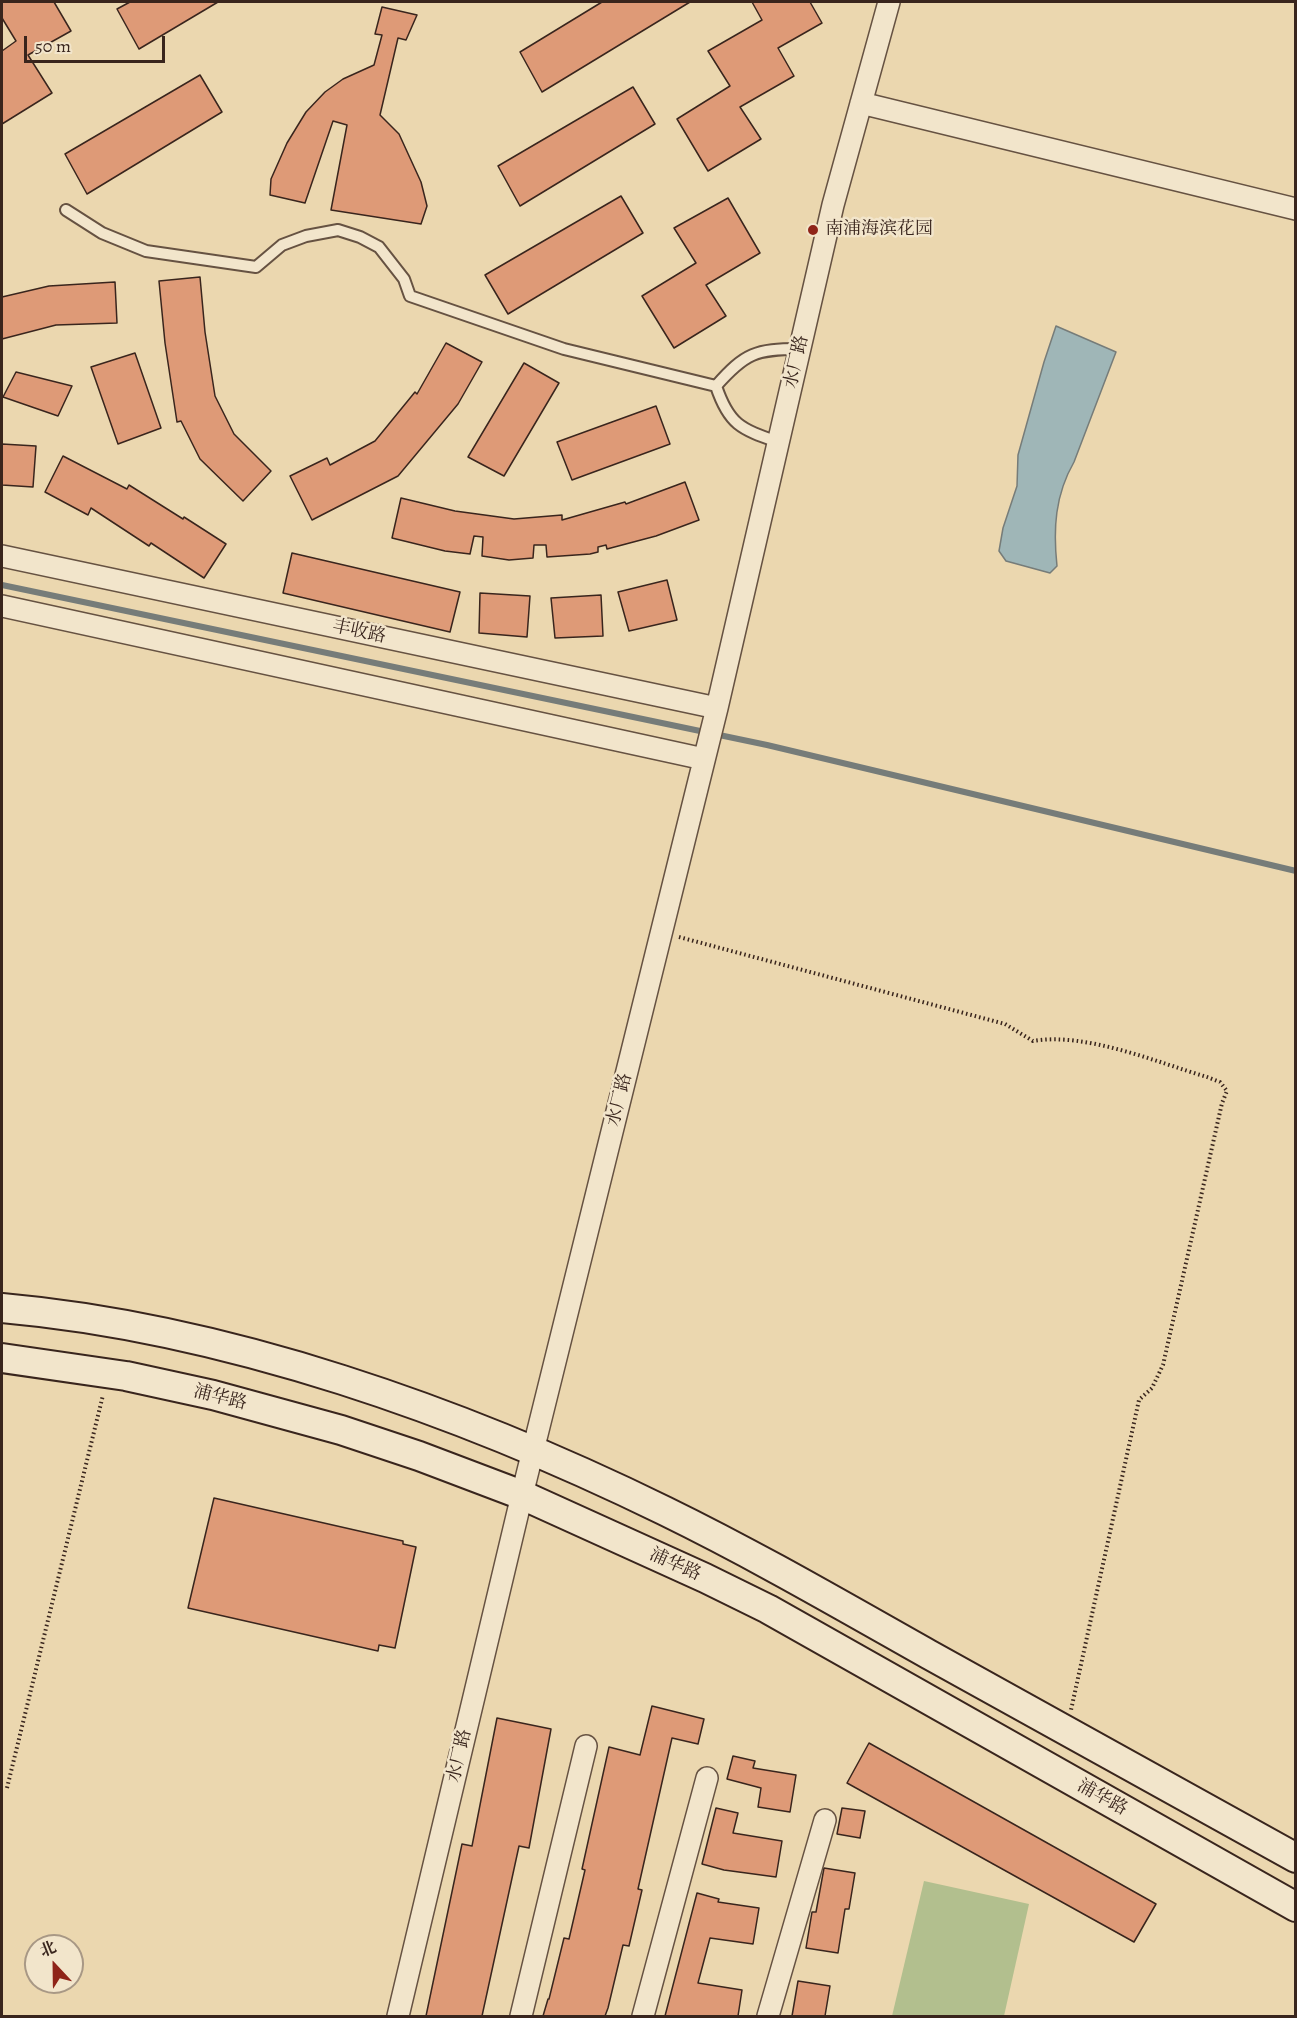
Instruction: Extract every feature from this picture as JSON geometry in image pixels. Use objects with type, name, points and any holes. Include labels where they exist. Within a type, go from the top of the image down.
[{"type":"main road","points":[[2,1308],[158,1331],[276,1360],[369,1390],[533,1450],[665,1511],[768,1565],[1296,1858]]},
{"type":"main road","name":"浦华路","points":[[2,1358],[109,1373],[213,1395],[341,1430],[522,1495],[768,1609],[1296,1907]]},
{"type":"street","name":"水厂路","points":[[398,2016],[522,1495],[715,716],[833,205],[889,2]]},
{"type":"street","points":[[861,103],[1296,209]]},
{"type":"street","name":"丰收路","points":[[2,556],[715,716]]},
{"type":"street","points":[[2,606],[705,754]]},
{"type":"street","points":[[522,2016],[586,1746]]},
{"type":"street","points":[[643,2016],[707,1778]]},
{"type":"street","points":[[768,2016],[825,1820]]},
{"type":"lane","points":[[66,210],[102,233],[146,251],[256,267],[282,245],[306,236],[338,230],[360,237],[379,247],[404,279],[410,296],[564,350],[716,386]]},
{"type":"lane","points":[[716,386],[733,366],[753,354],[768,349],[800,349]]},
{"type":"lane","points":[[716,386],[723,407],[735,423],[778,442]]},
{"type":"path","points":[[661,932],[1005,1024],[1033,1041],[1049,1039],[1096,1044],[1207,1077],[1220,1082],[1227,1091],[1222,1103],[1163,1365],[1152,1388],[1138,1400],[1067,1731]]},
{"type":"path","points":[[7,1788],[109,1373]]},
{"type":"green space","points":[[924,1881],[1029,1904],[1004,2016],[892,2016]]},
{"type":"water","points":[[1056,326],[1116,352],[1059,500],[1055,539],[1057,566],[1050,573],[1006,561],[999,551],[1003,528],[1017,486],[1018,455]]},
{"type":"building","points":[[2,2],[54,2],[71,31],[28,55],[52,93],[2,124],[2,51],[16,41],[2,18]]},
{"type":"building","points":[[130,2],[218,2],[139,49],[117,9]]},
{"type":"building","points":[[602,2],[690,2],[542,92],[520,52]]},
{"type":"building","points":[[752,2],[810,2],[822,23],[778,48],[794,76],[740,107],[761,139],[708,171],[677,119],[730,86],[708,51],[762,20]]},
{"type":"building","points":[[382,7],[417,15],[406,40],[398,38],[380,115],[399,134],[421,182],[427,206],[421,224],[331,210],[347,125],[333,121],[305,203],[270,195],[271,179],[287,143],[306,112],[325,92],[343,79],[374,65],[382,35],[375,34]]},
{"type":"building","points":[[200,75],[222,112],[87,194],[65,154]]},
{"type":"building","points":[[633,87],[655,124],[520,206],[498,166]]},
{"type":"building","points":[[621,196],[643,233],[508,314],[485,275]]},
{"type":"building","points":[[728,198],[760,253],[706,285],[726,316],[674,348],[642,296],[696,263],[674,228]]},
{"type":"building","points":[[200,277],[205,332],[215,396],[234,434],[271,471],[243,501],[200,459],[181,421],[177,422],[165,343],[159,281]]},
{"type":"building","points":[[115,282],[117,323],[56,325],[2,339],[2,297],[49,286]]},
{"type":"building","points":[[446,343],[482,362],[458,404],[398,476],[312,520],[290,476],[327,458],[330,465],[375,441],[415,392],[417,394]]},
{"type":"building","points":[[135,353],[161,428],[118,444],[91,367]]},
{"type":"building","points":[[524,363],[559,383],[504,476],[468,457]]},
{"type":"building","points":[[16,372],[72,386],[58,416],[3,397]]},
{"type":"building","points":[[656,406],[670,444],[572,480],[557,442]]},
{"type":"building","points":[[2,444],[36,446],[33,487],[2,485]]},
{"type":"building","points":[[63,456],[127,489],[129,485],[226,544],[204,578],[151,543],[149,546],[91,508],[88,515],[45,492]]},
{"type":"building","points":[[685,482],[699,520],[656,536],[607,549],[606,545],[598,547],[598,552],[590,554],[547,557],[546,545],[534,545],[533,558],[509,560],[482,556],[483,537],[474,536],[470,554],[445,551],[392,538],[401,498],[455,511],[514,519],[562,515],[562,520],[625,502],[626,504]]},
{"type":"building","points":[[292,553],[460,592],[450,632],[283,593]]},
{"type":"building","points":[[667,580],[677,620],[629,631],[618,592]]},
{"type":"building","points":[[480,593],[530,596],[527,637],[479,633]]},
{"type":"building","points":[[601,595],[603,636],[555,638],[551,598]]},
{"type":"building","points":[[214,1498],[403,1541],[403,1544],[416,1547],[395,1648],[379,1645],[378,1651],[188,1608]]},
{"type":"building","points":[[652,1706],[704,1719],[698,1744],[672,1738],[638,1889],[642,1890],[629,1946],[623,1945],[608,2008],[605,2016],[543,2016],[564,1938],[569,1939],[609,1747],[640,1755]]},
{"type":"building","points":[[497,1718],[551,1729],[529,1848],[519,1846],[482,2016],[426,2016],[462,1844],[472,1846]]},
{"type":"building","points":[[869,1743],[1156,1904],[1134,1942],[847,1783]]},
{"type":"building","points":[[733,1756],[755,1761],[753,1768],[796,1775],[790,1812],[758,1807],[761,1788],[727,1779]]},
{"type":"building","points":[[716,1808],[738,1813],[733,1833],[782,1841],[776,1877],[724,1870],[702,1864]]},
{"type":"building","points":[[842,1808],[865,1811],[860,1838],[837,1834]]},
{"type":"building","points":[[824,1868],[855,1873],[849,1909],[845,1909],[838,1953],[806,1948],[812,1912],[816,1912]]},
{"type":"building","points":[[697,1893],[719,1899],[718,1902],[759,1908],[753,1944],[710,1938],[698,1983],[742,1990],[738,2016],[665,2016]]},
{"type":"building","points":[[798,1981],[830,1986],[825,2016],[792,2016]]},
{"type":"waterway","points":[[2,585],[767,745],[1296,871]]},
{"type":"place","name":"南浦海滨花园","points":[[813,230]]}]
